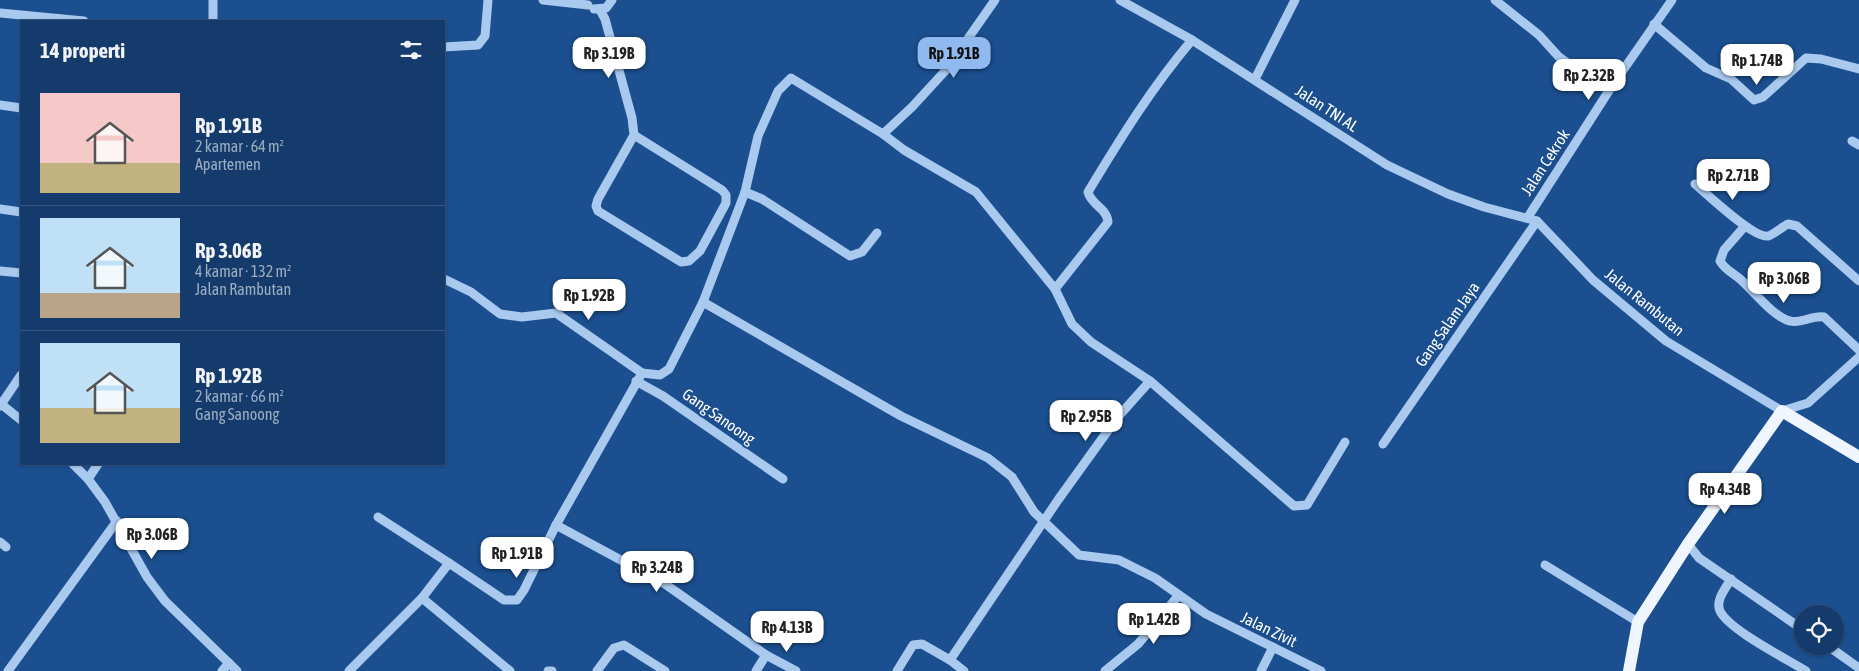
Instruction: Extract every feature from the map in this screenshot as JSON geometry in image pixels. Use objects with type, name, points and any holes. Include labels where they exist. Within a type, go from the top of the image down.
[{"type":"main road","points":[[1629,671],[1638,622],[1688,544],[1782,411],[1859,457]]},
{"type":"street","points":[[212,20],[213,0]]},
{"type":"street","points":[[445,47],[478,45],[485,36],[488,0]]},
{"type":"street","points":[[542,0],[586,2],[593,8],[603,9]]},
{"type":"street","points":[[603,9],[612,0]]},
{"type":"street","points":[[883,134],[946,70],[995,0]]},
{"type":"street","points":[[1255,79],[1295,0]]},
{"type":"street","points":[[1495,0],[1539,35],[1559,57],[1580,72],[1612,86]]},
{"type":"street","name":"Jalan Cekrok","points":[[1528,217],[1612,86],[1672,0]]},
{"type":"street","name":"Jalan TNI AL","points":[[1124,1],[1255,79],[1387,165],[1448,194],[1484,207],[1528,217]]},
{"type":"street","points":[[603,9],[632,118],[634,135],[598,199],[596,206],[598,211],[681,262],[689,261],[700,251],[726,203],[726,196],[722,190],[634,135]]},
{"type":"street","points":[[0,14],[72,20]]},
{"type":"street","points":[[1654,24],[1706,68],[1731,79],[1754,100],[1763,97],[1806,58],[1822,59],[1859,69]]},
{"type":"street","points":[[1056,289],[1108,222],[1105,213],[1091,200],[1088,192],[1141,106],[1170,66],[1192,40]]},
{"type":"street","points":[[378,517],[504,600],[517,600],[524,590],[556,525],[639,377],[660,375],[669,369],[703,302],[745,192],[758,136],[778,91],[791,78],[883,134],[904,150],[976,192],[1056,289],[1072,324],[1090,342],[1150,381],[1294,506],[1307,505],[1345,442]]},
{"type":"street","points":[[0,105],[20,108]]},
{"type":"street","points":[[1695,184],[1745,226],[1759,235],[1766,236],[1788,224],[1797,226],[1859,281]]},
{"type":"street","points":[[745,192],[762,199],[850,256],[862,252],[877,233]]},
{"type":"street","points":[[0,208],[20,212]]},
{"type":"street","name":"Jalan Rambutan","points":[[1528,217],[1537,221],[1593,280],[1666,341],[1782,411]]},
{"type":"street","name":"Gang Salam Jaya","points":[[1383,444],[1537,221]]},
{"type":"street","points":[[1745,226],[1724,250],[1720,261],[1722,266],[1783,318],[1796,322],[1816,316],[1824,317],[1859,350]]},
{"type":"street","points":[[0,272],[20,274]]},
{"type":"street","name":"Gang Sanoong","points":[[445,279],[471,292],[500,314],[522,317],[556,312],[663,396],[783,479]]},
{"type":"street","name":"Jalan Zivit","points":[[703,302],[902,416],[988,458],[1012,477],[1034,512],[1079,555],[1119,560],[1155,578],[1206,614],[1321,671]]},
{"type":"street","points":[[1782,411],[1808,403],[1859,357]]},
{"type":"street","points":[[20,376],[1,405],[20,419]]},
{"type":"street","points":[[950,660],[982,610],[1117,418],[1150,381]]},
{"type":"street","points":[[74,465],[88,479],[117,521],[148,577],[165,602],[237,671]]},
{"type":"street","points":[[88,479],[97,465]]},
{"type":"street","points":[[8,671],[117,521]]},
{"type":"street","points":[[556,525],[665,584],[766,655],[796,671]]},
{"type":"street","points":[[1688,544],[1699,558],[1794,623]]},
{"type":"street","points":[[349,671],[422,598],[449,563]]},
{"type":"street","points":[[1544,565],[1638,622]]},
{"type":"street","points":[[1731,579],[1719,600],[1720,611],[1729,622],[1751,639],[1806,671]]},
{"type":"street","points":[[1106,671],[1138,644],[1179,596]]},
{"type":"street","points":[[422,598],[510,671]]},
{"type":"street","points":[[897,671],[913,645],[922,644],[950,660],[964,671]]},
{"type":"street","points":[[597,671],[614,648],[624,645],[665,671]]},
{"type":"street","points":[[1261,671],[1273,647]]},
{"type":"street","points":[[756,671],[766,655]]},
{"type":"street","points":[[1841,655],[1859,668]]},
{"type":"street","points":[[222,671],[229,663]]}]
